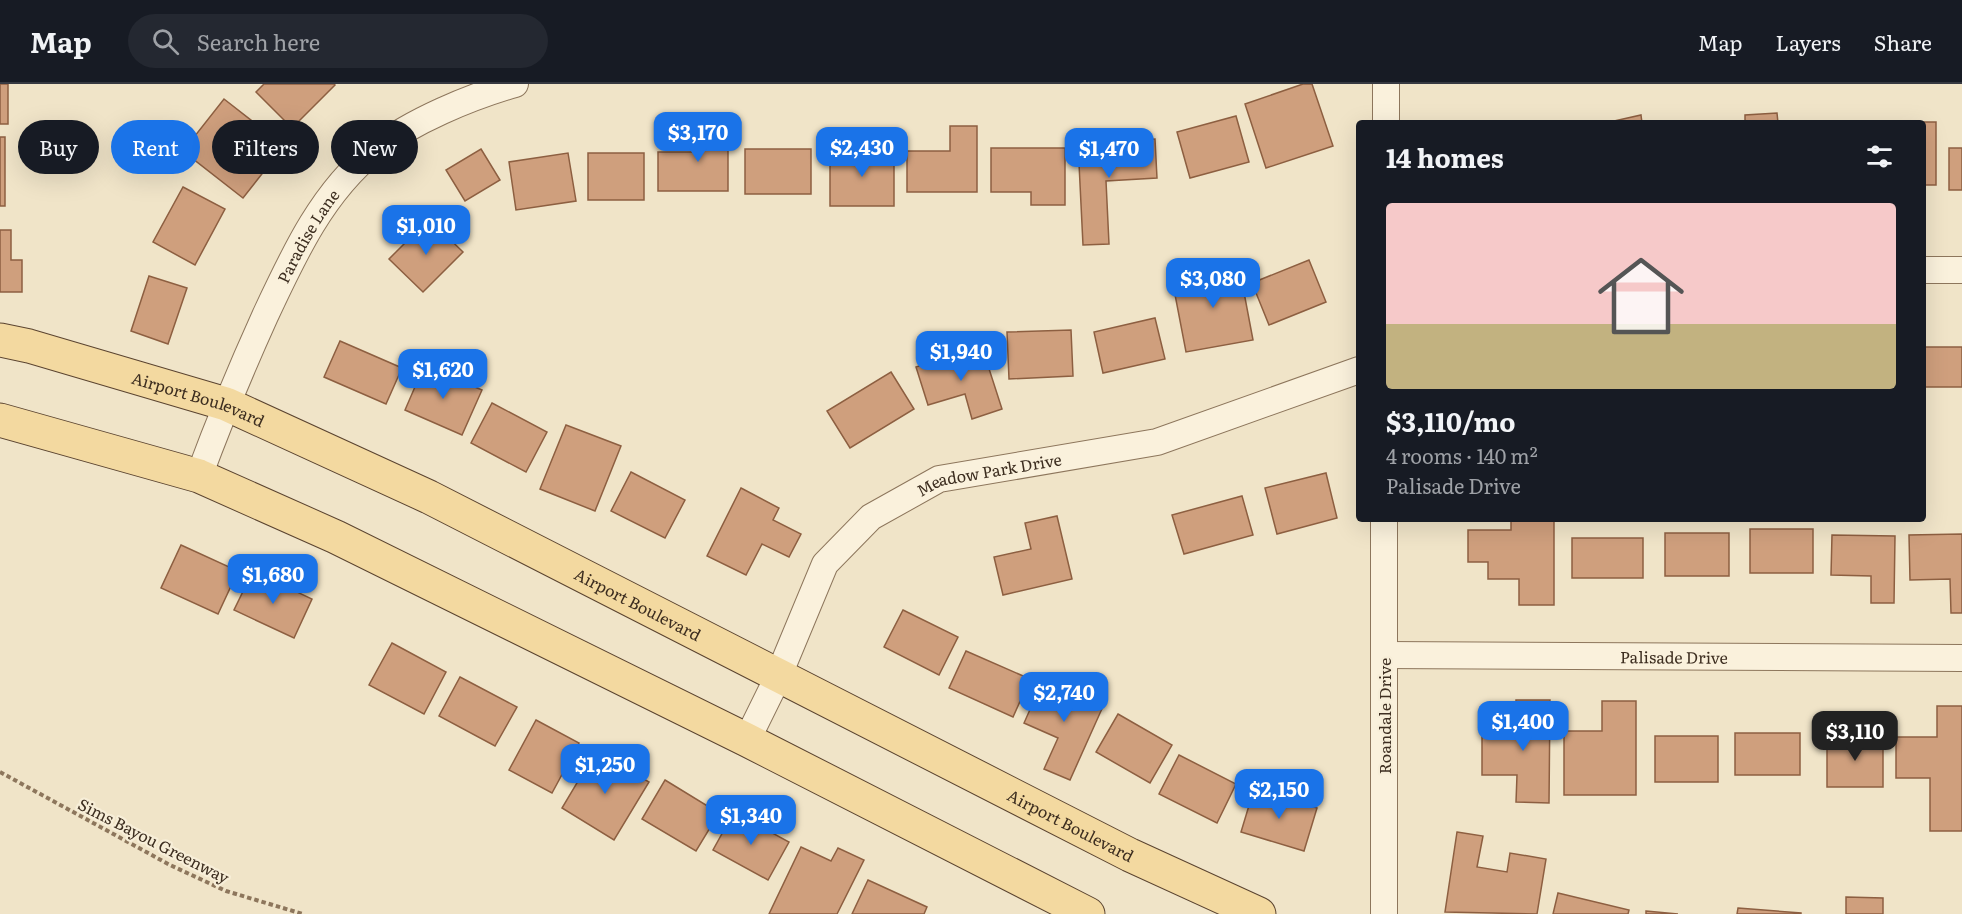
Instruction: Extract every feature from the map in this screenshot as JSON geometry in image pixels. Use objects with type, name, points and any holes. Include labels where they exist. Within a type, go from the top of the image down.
[{"type":"main road","name":"Airport Boulevard","points":[[0,340],[29,346],[226,404],[429,497],[1130,855],[1259,914]]},
{"type":"main road","points":[[0,420],[199,476],[336,537],[747,740],[1088,914]]},
{"type":"street","name":"Paradise Lane","points":[[199,476],[226,404],[293,256],[332,193],[375,150],[430,116],[496,89],[515,84]]},
{"type":"street","points":[[1386,84],[1386,120]]},
{"type":"street","points":[[1926,270],[1962,270]]},
{"type":"street","name":"Meadow Park Drive","points":[[747,740],[778,677],[825,564],[871,517],[939,479],[1156,442],[1356,371]]},
{"type":"street","name":"Roandale Drive","points":[[1384,522],[1384,914]]},
{"type":"street","name":"Palisade Drive","points":[[1384,655],[1962,658]]},
{"type":"path","name":"Sims Bayou Greenway","points":[[0,772],[170,865],[226,891],[303,914]]},
{"type":"building","points":[[0,84],[8,84],[8,124],[0,124]]},
{"type":"building","points":[[264,84],[335,85],[300,120],[284,120],[256,92]]},
{"type":"building","points":[[1303,84],[1312,84],[1333,146],[1266,168],[1245,104]]},
{"type":"building","points":[[224,99],[251,120],[212,120],[212,174],[200,164],[200,129]]},
{"type":"building","points":[[1777,113],[1778,120],[1745,120],[1745,115]]},
{"type":"building","points":[[1641,115],[1642,120],[1618,120]]},
{"type":"building","points":[[1236,116],[1249,162],[1190,178],[1177,132]]},
{"type":"building","points":[[699,122],[728,122],[728,191],[658,191],[658,152],[699,152]]},
{"type":"building","points":[[1926,122],[1936,122],[1936,185],[1926,185]]},
{"type":"building","points":[[950,126],[977,126],[977,192],[907,192],[907,151],[950,151]]},
{"type":"building","points":[[0,137],[5,137],[5,206],[0,206]]},
{"type":"building","points":[[1155,139],[1157,178],[1106,181],[1109,244],[1083,245],[1078,143]]},
{"type":"building","points":[[991,148],[1065,148],[1065,205],[1031,205],[1031,192],[991,192]]},
{"type":"building","points":[[1949,148],[1962,148],[1962,190],[1949,190]]},
{"type":"building","points":[[481,149],[500,180],[465,201],[446,170]]},
{"type":"building","points":[[745,149],[811,149],[811,194],[745,194]]},
{"type":"building","points":[[830,151],[894,151],[894,206],[830,206]]},
{"type":"building","points":[[568,153],[576,201],[516,210],[509,162]]},
{"type":"building","points":[[588,153],[644,153],[644,200],[588,200]]},
{"type":"building","points":[[212,174],[262,174],[243,198]]},
{"type":"building","points":[[183,187],[225,209],[195,265],[153,242]]},
{"type":"building","points":[[429,219],[463,252],[423,292],[389,259]]},
{"type":"building","points":[[0,230],[11,230],[11,260],[22,260],[22,292],[0,292]]},
{"type":"building","points":[[1309,260],[1326,302],[1269,325],[1252,283]]},
{"type":"building","points":[[1239,266],[1253,340],[1186,352],[1172,279]]},
{"type":"building","points":[[149,276],[187,288],[168,344],[131,331]]},
{"type":"building","points":[[1155,318],[1165,359],[1103,373],[1094,332]]},
{"type":"building","points":[[1071,330],[1073,376],[1009,379],[1007,332]]},
{"type":"building","points":[[340,341],[402,368],[386,404],[324,377]]},
{"type":"building","points":[[982,347],[1002,409],[972,419],[965,394],[928,405],[916,367]]},
{"type":"building","points":[[1926,347],[1962,347],[1962,387],[1926,387]]},
{"type":"building","points":[[424,366],[482,390],[462,435],[405,410]]},
{"type":"building","points":[[891,372],[914,409],[850,448],[827,411]]},
{"type":"building","points":[[492,403],[547,432],[526,472],[471,443]]},
{"type":"building","points":[[566,425],[621,446],[595,511],[540,489]]},
{"type":"building","points":[[631,472],[685,500],[665,538],[611,511]]},
{"type":"building","points":[[1326,473],[1337,518],[1277,534],[1265,488]]},
{"type":"building","points":[[741,488],[779,508],[773,520],[801,534],[789,557],[762,544],[746,575],[707,556]]},
{"type":"building","points":[[1242,496],[1253,535],[1184,554],[1172,515]]},
{"type":"building","points":[[1057,516],[1072,579],[1003,595],[994,557],[1031,549],[1025,523]]},
{"type":"building","points":[[1511,522],[1554,522],[1554,605],[1519,605],[1519,579],[1488,579],[1488,562],[1468,562],[1468,530],[1511,530]]},
{"type":"building","points":[[1750,529],[1813,529],[1813,573],[1750,573]]},
{"type":"building","points":[[1665,533],[1729,533],[1729,576],[1665,576]]},
{"type":"building","points":[[1962,534],[1962,613],[1951,613],[1950,579],[1910,580],[1909,535]]},
{"type":"building","points":[[1832,535],[1895,536],[1894,603],[1871,603],[1871,576],[1831,575]]},
{"type":"building","points":[[1572,538],[1643,538],[1643,578],[1572,578]]},
{"type":"building","points":[[181,545],[238,571],[218,614],[161,588]]},
{"type":"building","points":[[253,571],[312,599],[294,638],[234,610]]},
{"type":"building","points":[[903,610],[958,637],[939,675],[884,647]]},
{"type":"building","points":[[392,643],[446,672],[424,714],[369,685]]},
{"type":"building","points":[[966,651],[1030,679],[1013,717],[949,688]]},
{"type":"building","points":[[1045,676],[1105,702],[1070,780],[1044,769],[1058,738],[1024,723]]},
{"type":"building","points":[[460,677],[517,707],[495,746],[439,716]]},
{"type":"building","points":[[1516,700],[1550,700],[1549,803],[1516,802],[1517,775],[1482,775],[1482,732],[1515,733]]},
{"type":"building","points":[[1602,701],[1636,701],[1636,795],[1564,795],[1564,731],[1602,731]]},
{"type":"building","points":[[1937,706],[1962,706],[1962,831],[1930,831],[1930,778],[1896,778],[1896,737],[1937,737]]},
{"type":"building","points":[[1118,714],[1172,745],[1150,783],[1096,752]]},
{"type":"building","points":[[536,720],[579,743],[552,793],[509,770]]},
{"type":"building","points":[[1735,733],[1800,733],[1800,775],[1735,775]]},
{"type":"building","points":[[1655,736],[1718,736],[1718,782],[1655,782]]},
{"type":"building","points":[[1827,736],[1883,736],[1883,787],[1827,787]]},
{"type":"building","points":[[596,751],[649,782],[614,840],[562,808]]},
{"type":"building","points":[[1179,755],[1236,784],[1217,823],[1159,794]]},
{"type":"building","points":[[665,780],[719,813],[696,851],[642,819]]},
{"type":"building","points":[[1254,789],[1317,808],[1304,851],[1241,832]]},
{"type":"building","points":[[734,812],[789,842],[768,880],[713,850]]},
{"type":"building","points":[[1457,832],[1483,836],[1477,867],[1507,872],[1510,853],[1546,859],[1537,914],[1445,912]]},
{"type":"building","points":[[801,847],[831,861],[838,848],[864,860],[837,914],[769,914]]},
{"type":"building","points":[[868,880],[927,907],[924,914],[852,914]]},
{"type":"building","points":[[1558,893],[1629,910],[1628,914],[1553,914]]},
{"type":"building","points":[[1846,897],[1883,898],[1883,914],[1846,914]]},
{"type":"building","points":[[1738,908],[1801,913],[1801,914],[1737,914]]},
{"type":"building","points":[[1646,911],[1678,914],[1646,914]]}]
